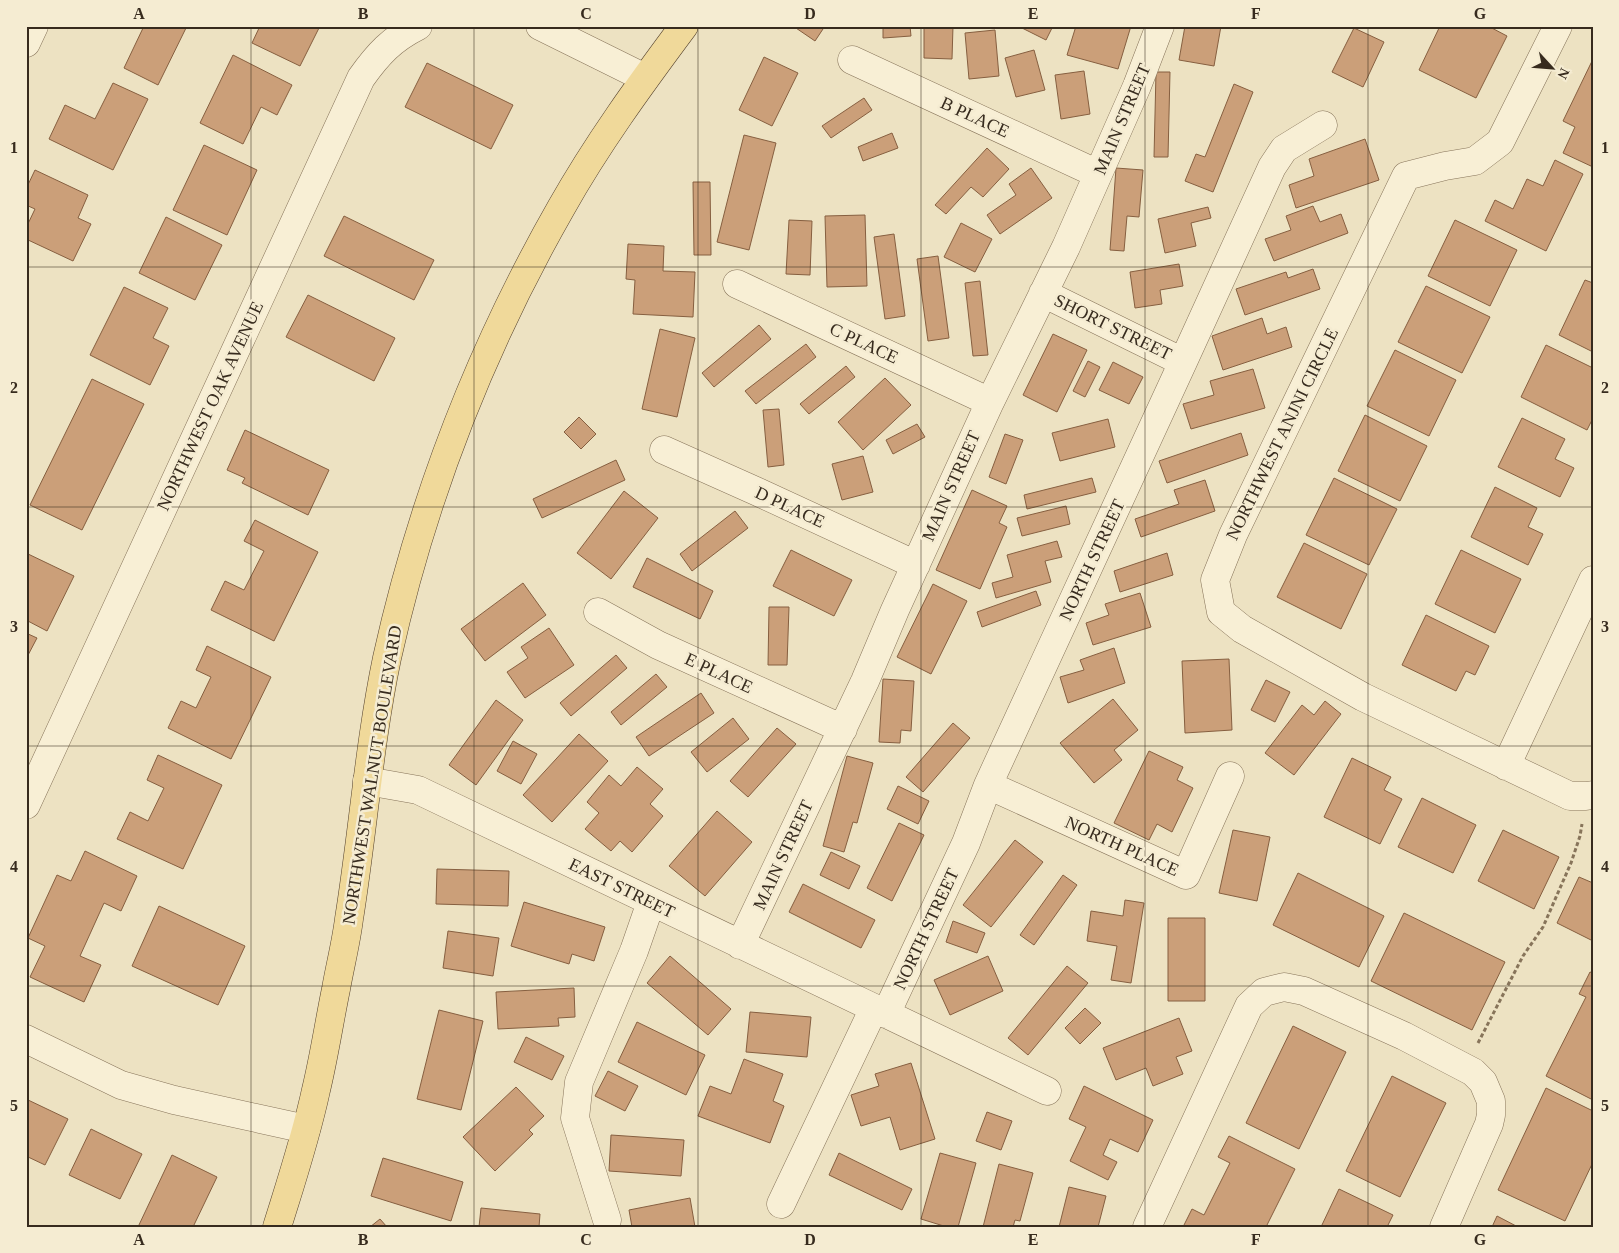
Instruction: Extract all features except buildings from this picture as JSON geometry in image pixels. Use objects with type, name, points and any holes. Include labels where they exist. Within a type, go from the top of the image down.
[{"type":"main road","name":"NORTHWEST WALNUT BOULEVARD","points":[[277,1227],[316,1093],[349,920],[367,781],[387,661],[405,584],[435,485],[474,385],[524,275],[561,207],[602,140],[684,26]]},
{"type":"street","points":[[26,43],[34,26]]},
{"type":"street","name":"NORTHWEST OAK AVENUE","points":[[26,805],[361,78],[374,59],[400,35],[418,26]]},
{"type":"street","points":[[540,26],[645,78]]},
{"type":"street","name":"MAIN STREET","points":[[740,945],[843,729],[990,402],[1066,247],[1137,86],[1160,26]]},
{"type":"street","name":"NORTHWEST ANJNI CIRCLE","points":[[1558,26],[1500,142],[1475,161],[1406,176],[1233,535],[1215,580],[1221,612],[1242,629],[1363,697],[1506,766],[1570,796],[1589,796]]},
{"type":"street","name":"B PLACE","points":[[852,60],[1098,174]]},
{"type":"street","name":"NORTH STREET","points":[[781,1204],[966,844],[988,785],[1272,167],[1284,149],[1323,125]]},
{"type":"street","name":"C PLACE","points":[[738,284],[990,402]]},
{"type":"street","name":"SHORT STREET","points":[[1043,293],[1183,362]]},
{"type":"street","name":"D PLACE","points":[[664,450],[916,565]]},
{"type":"street","points":[[1506,766],[1593,580]]},
{"type":"street","name":"E PLACE","points":[[598,612],[658,645],[843,729]]},
{"type":"street","name":"NORTH PLACE","points":[[988,785],[1186,875],[1230,776]]},
{"type":"street","name":"EAST STREET","points":[[367,781],[418,790],[880,1011]]},
{"type":"street","points":[[607,1220],[575,1118],[579,1082],[634,951],[651,902]]},
{"type":"street","points":[[1147,1227],[1249,1006],[1264,992],[1284,987],[1304,991],[1404,1036],[1473,1072],[1483,1082],[1491,1101],[1491,1115],[1482,1141],[1444,1227]]},
{"type":"street","points":[[880,1011],[1047,1091]]},
{"type":"street","points":[[26,1039],[121,1084],[174,1100],[306,1129]]},
{"type":"path","points":[[1464,1067],[1523,956],[1543,927],[1571,863],[1580,836],[1589,796]]}]
